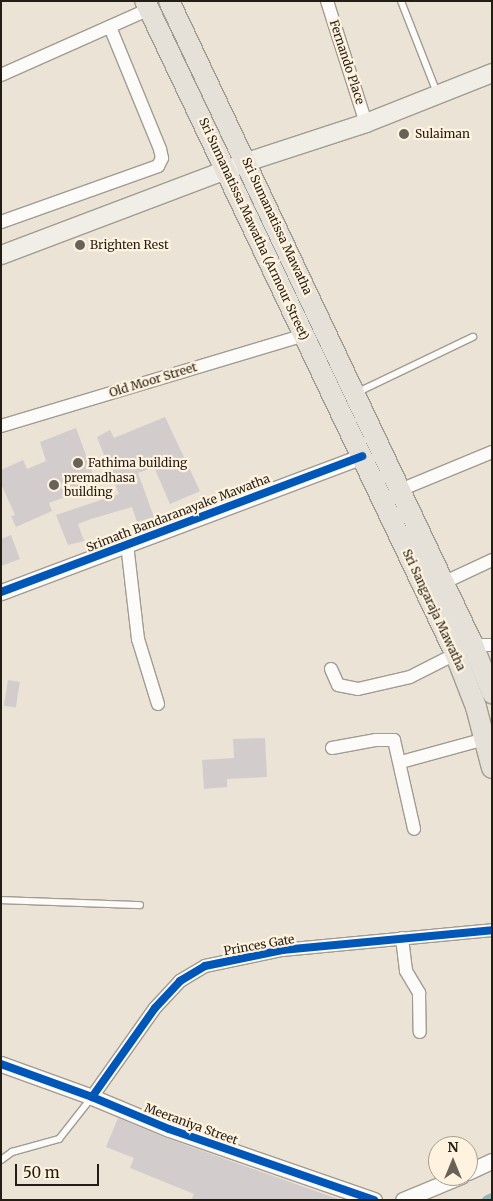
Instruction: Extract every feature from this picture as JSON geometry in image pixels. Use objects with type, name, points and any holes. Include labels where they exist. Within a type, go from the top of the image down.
[{"type":"main road","name":"Sri Sumanatissa Mawatha","points":[[169,1],[247,162],[383,453]]},
{"type":"main road","name":"Sri Sumanatissa Mawatha (Armour Street)","points":[[147,5],[362,456]]},
{"type":"main road","points":[[1,255],[247,162],[366,123],[492,73]]},
{"type":"main road","name":"Sri Sangaraja Mawatha","points":[[383,453],[444,583],[492,693]]},
{"type":"main road","name":"Sri Sangaraja Mawatha","points":[[362,456],[473,648],[492,768]]},
{"type":"street","name":"Fernando Place","points":[[327,1],[366,123]]},
{"type":"street","points":[[1,75],[110,26],[147,5]]},
{"type":"street","points":[[1,222],[158,166],[162,158],[160,149],[110,26]]},
{"type":"street","name":"Old Moor Street","points":[[1,426],[305,335]]},
{"type":"street","points":[[400,490],[492,452]]},
{"type":"street","name":"Srimath Bandaranayake Mawatha","points":[[1,592],[362,456]]},
{"type":"street","points":[[127,544],[138,639],[158,704]]},
{"type":"street","points":[[444,583],[492,560]]},
{"type":"street","points":[[331,669],[338,685],[358,689],[410,676],[473,648]]},
{"type":"street","points":[[401,762],[486,739]]},
{"type":"street","points":[[332,748],[376,740],[394,740],[401,762],[414,829]]},
{"type":"street","name":"Princes Gate","points":[[92,1097],[155,1008],[180,981],[205,966],[282,950],[492,930]]},
{"type":"street","points":[[402,938],[406,971],[419,993],[420,1032]]},
{"type":"street","name":"Meeraniya Street","points":[[1,1064],[92,1097],[169,1129],[374,1200]]},
{"type":"street","points":[[478,1167],[492,1161]]},
{"type":"street","points":[[403,1200],[436,1186]]},
{"type":"lane","points":[[401,1],[437,94]]},
{"type":"lane","points":[[355,393],[472,337]]},
{"type":"lane","points":[[1,900],[140,906]]},
{"type":"lane","points":[[1,1160],[12,1152],[59,1139],[92,1097]]},
{"type":"building","points":[[165,417],[200,491],[170,504],[154,467],[138,473],[154,517],[137,522],[132,507],[91,519],[78,524],[84,541],[68,545],[56,515],[119,494],[97,437],[110,430],[114,438]]},
{"type":"building","points":[[76,428],[97,485],[49,503],[52,511],[16,527],[11,516],[15,515],[1,484],[1,470],[23,460],[27,469],[46,461],[40,442]]},
{"type":"building","points":[[11,535],[20,559],[1,566],[1,539]]},
{"type":"building","points":[[8,680],[20,682],[16,708],[4,706]]},
{"type":"building","points":[[265,738],[267,777],[227,779],[227,787],[204,789],[202,760],[234,758],[233,739]]},
{"type":"building","points":[[118,1118],[166,1138],[341,1200],[191,1200],[194,1194],[130,1168],[134,1158],[106,1147]]},
{"type":"waterway","points":[[487,1200],[492,1198]]},
{"type":"cycle path","points":[[1,592],[362,456]]},
{"type":"cycle path","points":[[92,1097],[155,1008],[180,981],[205,966],[282,950],[492,930]]},
{"type":"cycle path","points":[[1,1064],[92,1097],[169,1129],[374,1200]]},
{"type":"place","name":"Sulaiman","points":[[404,134]]},
{"type":"place","name":"Brighten Rest","points":[[80,245]]},
{"type":"place","name":"Fathima building","points":[[78,463]]},
{"type":"place","name":"premadhasa building","points":[[54,485]]}]
